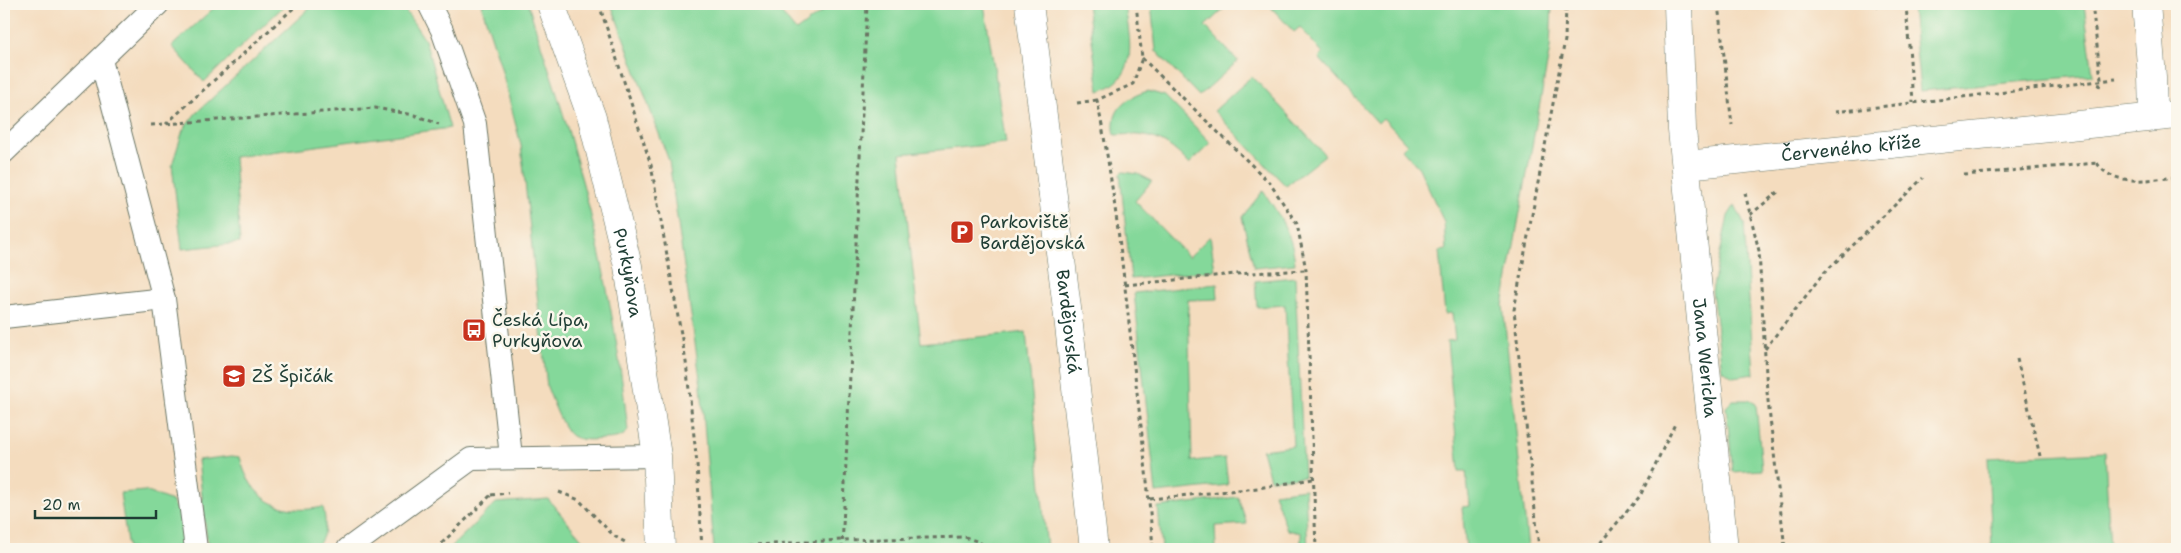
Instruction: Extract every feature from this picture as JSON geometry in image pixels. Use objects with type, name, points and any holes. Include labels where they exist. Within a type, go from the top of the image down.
[{"type":"street","name":"Purkyňova","points":[[551,4],[592,118],[628,266],[656,456],[661,549]]},
{"type":"street","name":"Bardějovská","points":[[1029,4],[1094,549]]},
{"type":"street","points":[[1678,4],[1682,130],[1686,166]]},
{"type":"street","points":[[2146,4],[2165,116]]},
{"type":"street","name":"Červeného kříže","points":[[1686,166],[2165,116]]},
{"type":"street","name":"Jana Wericha","points":[[1686,166],[1724,549]]},
{"type":"lane","points":[[4,152],[158,4]]},
{"type":"lane","points":[[429,4],[442,30],[475,124],[511,457]]},
{"type":"lane","points":[[101,60],[164,300],[196,549]]},
{"type":"lane","points":[[4,317],[164,300]]},
{"type":"lane","points":[[348,549],[471,459],[656,456]]},
{"type":"path","points":[[298,4],[166,124],[375,108],[414,115],[450,128],[475,124]]},
{"type":"path","points":[[842,549],[867,4]]},
{"type":"path","points":[[1073,104],[1098,100],[1132,84],[1142,58],[1136,4]]},
{"type":"path","points":[[1539,549],[1514,310],[1565,40],[1566,4]]},
{"type":"path","points":[[1718,4],[1736,160],[1759,251],[1767,392],[1784,549]]},
{"type":"path","points":[[1877,6],[1895,4]]},
{"type":"path","points":[[1906,4],[1913,102]]},
{"type":"path","points":[[1827,113],[2101,79],[2092,4]]},
{"type":"path","points":[[1142,58],[1268,182],[1297,224],[1306,270],[1316,549]]},
{"type":"path","points":[[1098,100],[1108,155],[1125,285],[1150,499],[1153,549]]},
{"type":"path","points":[[1682,130],[1741,123]]},
{"type":"path","points":[[2091,125],[2090,153],[2102,171],[2129,181],[2177,177]]},
{"type":"path","points":[[1962,175],[2097,164]]},
{"type":"path","points":[[1765,349],[1822,275],[1923,178]]},
{"type":"path","points":[[1914,179],[1933,178]]},
{"type":"path","points":[[1750,215],[1780,190]]},
{"type":"path","points":[[1125,285],[1235,274],[1306,270]]},
{"type":"path","points":[[2016,359],[2040,456]]},
{"type":"path","points":[[1595,549],[1640,496],[1681,412],[1710,398]]},
{"type":"path","points":[[436,549],[492,495],[511,457]]},
{"type":"path","points":[[1150,499],[1258,488],[1314,479]]},
{"type":"path","points":[[557,491],[579,500],[614,536],[630,545]]},
{"type":"path","points":[[492,495],[511,493]]},
{"type":"path","points":[[702,548],[842,540],[965,537],[979,542],[988,549]]},
{"type":"green space","points":[[218,4],[286,4],[204,82],[172,46]]},
{"type":"green space","points":[[314,4],[401,4],[425,40],[450,128],[234,157],[240,243],[182,249],[172,165],[183,130],[196,113]]},
{"type":"green space","points":[[481,4],[528,4],[557,94],[592,218],[607,289],[628,431],[617,438],[587,440],[572,436],[561,421],[547,387],[521,145],[500,64]]},
{"type":"green space","points":[[611,4],[774,4],[796,31],[832,4],[984,4],[1006,143],[900,154],[921,343],[1026,332],[1047,549],[714,549],[701,385],[669,161]]},
{"type":"green space","points":[[1087,4],[1125,4],[1129,30],[1130,43],[1127,67],[1121,77],[1112,85],[1099,91]]},
{"type":"green space","points":[[1151,4],[1229,4],[1205,26],[1238,61],[1199,96],[1156,51]]},
{"type":"green space","points":[[1268,4],[1552,4],[1550,48],[1503,305],[1528,549],[1466,549],[1462,507],[1470,506],[1466,471],[1459,471],[1447,341],[1455,340],[1452,313],[1445,314],[1439,251],[1446,250],[1444,222],[1419,168],[1402,149],[1407,144],[1383,118],[1378,123],[1319,58],[1323,54],[1300,27],[1294,32]]},
{"type":"green space","points":[[1949,4],[2084,4],[2093,75],[1920,91],[1912,7]]},
{"type":"green space","points":[[1252,76],[1325,155],[1286,186],[1214,111]]},
{"type":"green space","points":[[1148,91],[1165,96],[1211,143],[1189,164],[1172,148],[1156,139],[1138,135],[1115,135],[1115,118],[1121,106],[1133,97]]},
{"type":"green space","points":[[1123,172],[1138,174],[1152,181],[1135,201],[1189,257],[1210,236],[1215,270],[1131,279],[1120,174]]},
{"type":"green space","points":[[1263,191],[1280,217],[1288,235],[1295,264],[1254,268],[1242,217]]},
{"type":"green space","points":[[1735,205],[1744,223],[1754,374],[1733,377],[1722,370],[1712,291],[1728,216]]},
{"type":"green space","points":[[1295,277],[1304,477],[1270,479],[1262,450],[1293,446],[1285,305],[1257,307],[1255,281]]},
{"type":"green space","points":[[1217,284],[1218,299],[1188,300],[1192,461],[1225,458],[1228,485],[1156,493],[1134,293]]},
{"type":"green space","points":[[1733,400],[1749,400],[1756,404],[1762,470],[1733,472],[1726,407]]},
{"type":"green space","points":[[2105,452],[2110,549],[1992,549],[1988,458]]},
{"type":"green space","points":[[232,456],[240,457],[251,484],[270,502],[294,509],[323,507],[325,530],[315,549],[208,549],[198,460]]},
{"type":"green space","points":[[1305,489],[1308,549],[1301,549],[1301,533],[1287,530],[1274,493]]},
{"type":"green space","points":[[145,491],[172,501],[182,517],[185,549],[128,549],[120,493]]},
{"type":"green space","points":[[1238,497],[1247,524],[1215,526],[1216,549],[1162,549],[1158,507]]},
{"type":"green space","points":[[548,499],[590,549],[449,549],[496,503]]},
{"type":"place","name":"Parkoviště Bardějovská","points":[[962,232]]},
{"type":"place","name":"Česká Lípa, Purkyňova","points":[[474,330]]},
{"type":"place","name":"ZŠ Špičák","points":[[234,376]]}]
